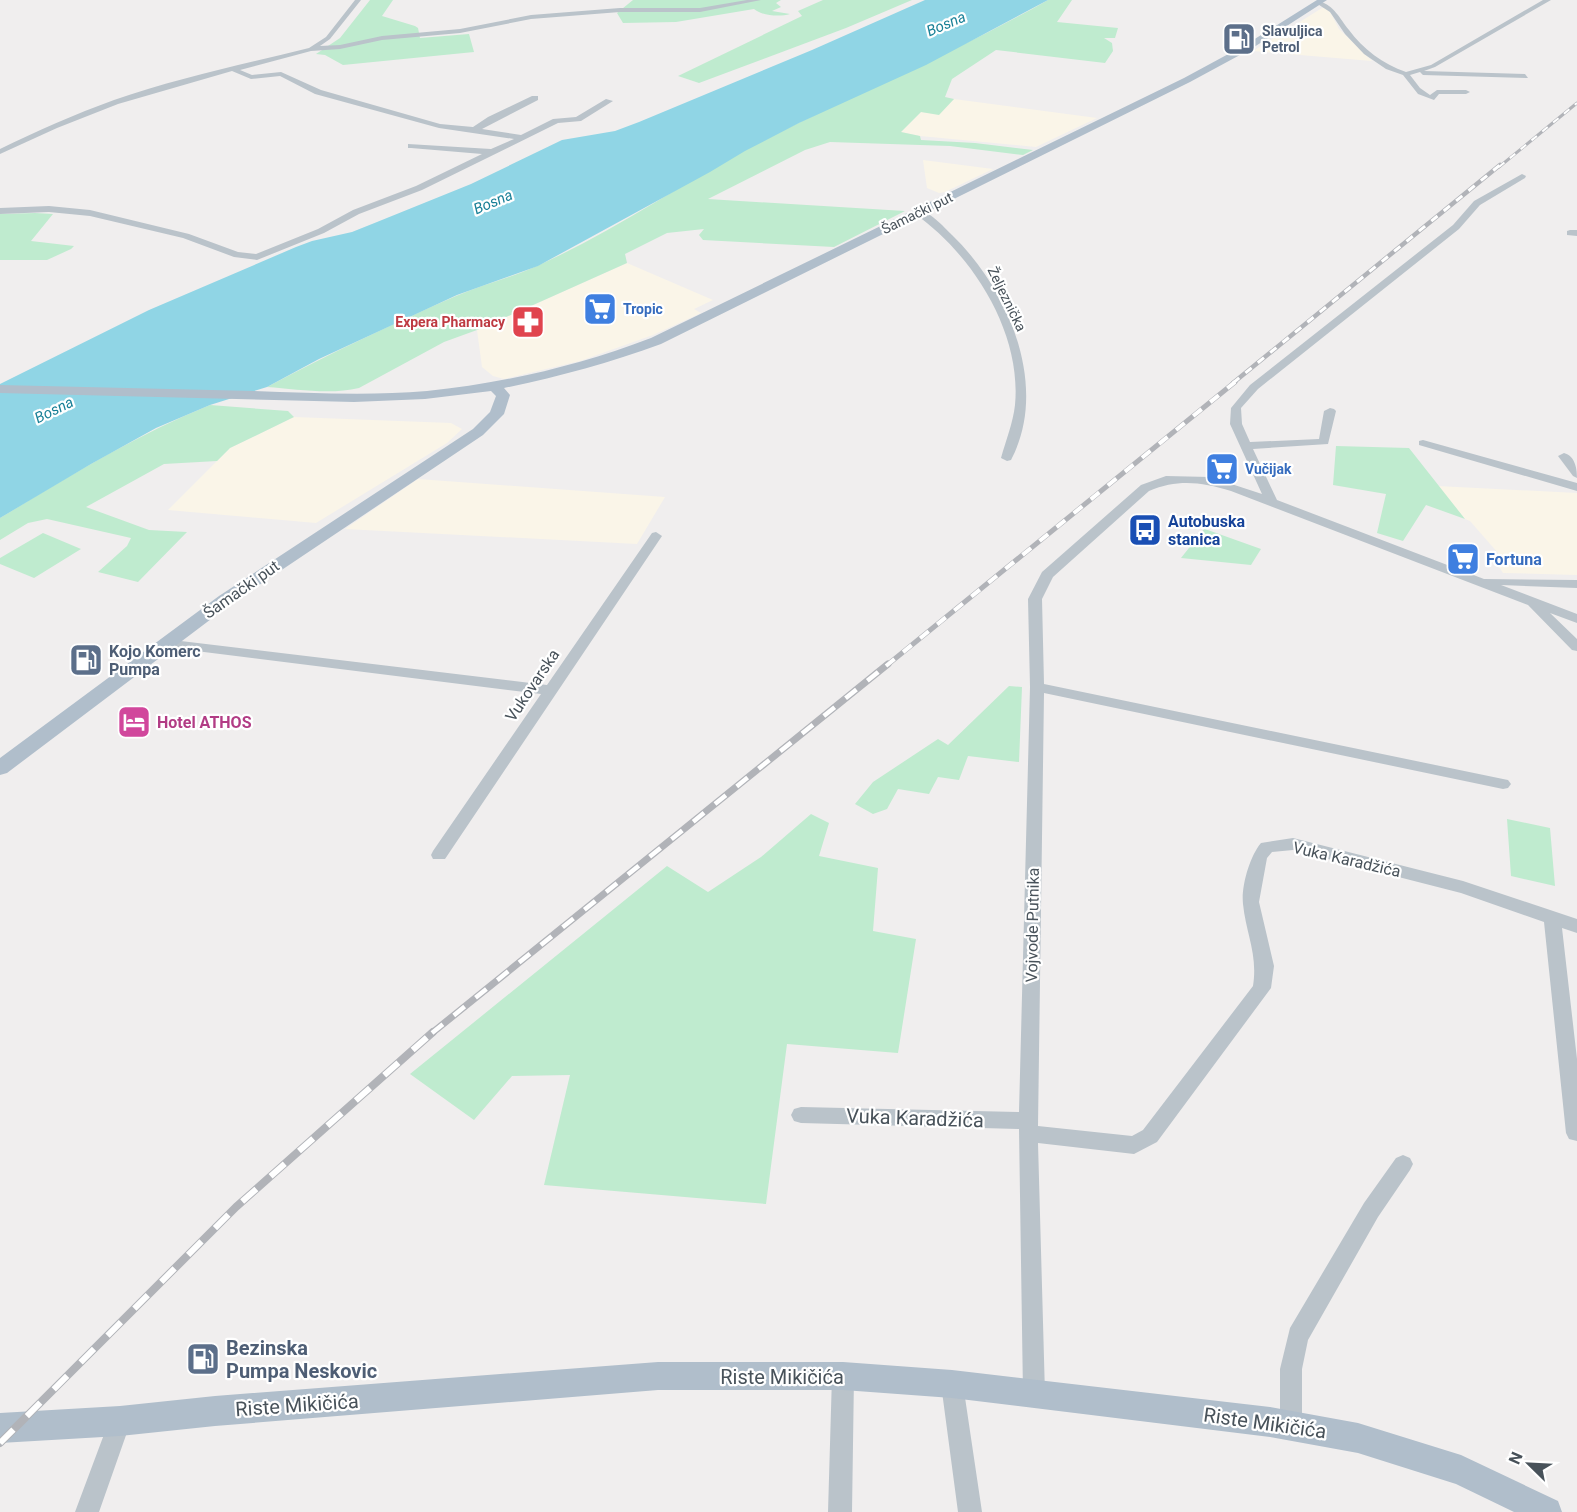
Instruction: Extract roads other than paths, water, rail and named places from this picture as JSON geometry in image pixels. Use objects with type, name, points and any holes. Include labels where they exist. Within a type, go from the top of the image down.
[{"type":"main road","name":"Šamački put","points":[[494,386],[586,366],[656,341],[1187,80],[1256,42],[1321,2]]},
{"type":"main road","name":"Šamački put","points":[[0,768],[164,643],[299,549],[467,441],[489,415],[501,407],[503,400],[501,391],[494,386]]},
{"type":"main road","points":[[0,389],[354,398],[425,395],[494,386]]},
{"type":"main road","points":[[425,395],[469,398],[489,415]]},
{"type":"main road","name":"Riste Mikičića","points":[[0,1428],[120,1421],[215,1411],[410,1398],[658,1376],[843,1376],[952,1384],[1291,1426],[1358,1438],[1461,1470],[1547,1512]]},
{"type":"street","points":[[311,49],[328,38],[358,0]]},
{"type":"street","points":[[0,152],[94,110],[153,90],[311,49],[340,47],[382,38],[454,32],[531,17],[620,10],[700,10],[759,0]]},
{"type":"street","points":[[1410,73],[1432,66],[1548,0]]},
{"type":"street","points":[[1321,2],[1331,7],[1345,31],[1366,53],[1386,67],[1410,73],[1525,76]]},
{"type":"street","points":[[235,70],[258,78],[281,74],[318,92],[414,117],[439,126],[519,137]]},
{"type":"street","points":[[1410,73],[1411,84],[1428,98],[1434,98],[1437,92],[1466,92]]},
{"type":"street","points":[[475,130],[491,119],[535,98]]},
{"type":"street","points":[[0,211],[57,210],[90,213],[186,236],[237,255],[257,257],[321,231],[356,212],[419,188],[519,137],[556,121],[578,119],[609,101]]},
{"type":"street","points":[[411,146],[492,152]]},
{"type":"street","points":[[1272,502],[1236,424],[1236,408],[1254,387],[1456,227],[1477,202],[1522,176]]},
{"type":"street","name":"Željeznička","points":[[918,212],[934,221],[967,253],[984,278],[1013,340],[1022,402],[1006,458]]},
{"type":"street","points":[[1246,446],[1324,442],[1330,411]]},
{"type":"street","points":[[1423,443],[1577,487]]},
{"type":"street","points":[[1564,456],[1577,474]]},
{"type":"street","name":"Vojvode Putnika","points":[[1034,1394],[1028,1127],[1037,687],[1035,599],[1047,575],[1154,483],[1166,480],[1196,479],[1235,488],[1577,618]]},
{"type":"street","name":"Vukovarska","points":[[439,855],[549,690],[656,536]]},
{"type":"street","points":[[1484,582],[1499,580],[1577,584]]},
{"type":"street","points":[[1530,601],[1577,647]]},
{"type":"street","points":[[164,643],[549,690]]},
{"type":"street","points":[[1037,687],[1503,784]]},
{"type":"street","name":"Vuka Karadžića","points":[[801,1114],[1028,1127],[1134,1145],[1150,1136],[1262,988],[1265,966],[1251,902],[1259,856],[1267,847],[1293,844],[1429,878],[1463,887],[1577,926]]},
{"type":"street","points":[[1552,918],[1576,1133]]},
{"type":"street","points":[[1291,1426],[1289,1382],[1293,1352],[1298,1336],[1371,1210],[1403,1164]]},
{"type":"street","points":[[840,1512],[843,1376]]},
{"type":"street","points":[[952,1384],[970,1512]]},
{"type":"street","points":[[87,1512],[120,1421]]},
{"type":"water","name":"Bosna","points":[[925,0],[1048,0],[926,65],[799,123],[745,151],[538,266],[457,295],[319,359],[267,387],[210,405],[156,428],[0,518],[0,384],[149,310],[296,247],[352,232],[377,222],[471,184],[562,140],[615,131],[639,122]]},
{"type":"railway","points":[[1499,167],[1577,103]]},
{"type":"railway","points":[[1233,383],[1500,165]]},
{"type":"railway","points":[[886,666],[1235,382]]},
{"type":"railway","points":[[432,1033],[888,664]]},
{"type":"railway","points":[[0,1443],[236,1207],[433,1032]]},
{"type":"place","name":"Slavuljica Petrol","points":[[1239,39]]},
{"type":"place","name":"Tropic","points":[[600,309]]},
{"type":"place","name":"Expera Pharmacy","points":[[528,322]]},
{"type":"place","name":"Vučijak","points":[[1222,469]]},
{"type":"place","name":"Autobuska stanica","points":[[1145,530]]},
{"type":"place","name":"Fortuna","points":[[1463,559]]},
{"type":"place","name":"Kojo Komerc Pumpa","points":[[86,660]]},
{"type":"place","name":"Hotel ATHOS","points":[[134,722]]},
{"type":"place","name":"Bezinska Pumpa Neskovic","points":[[203,1359]]}]
